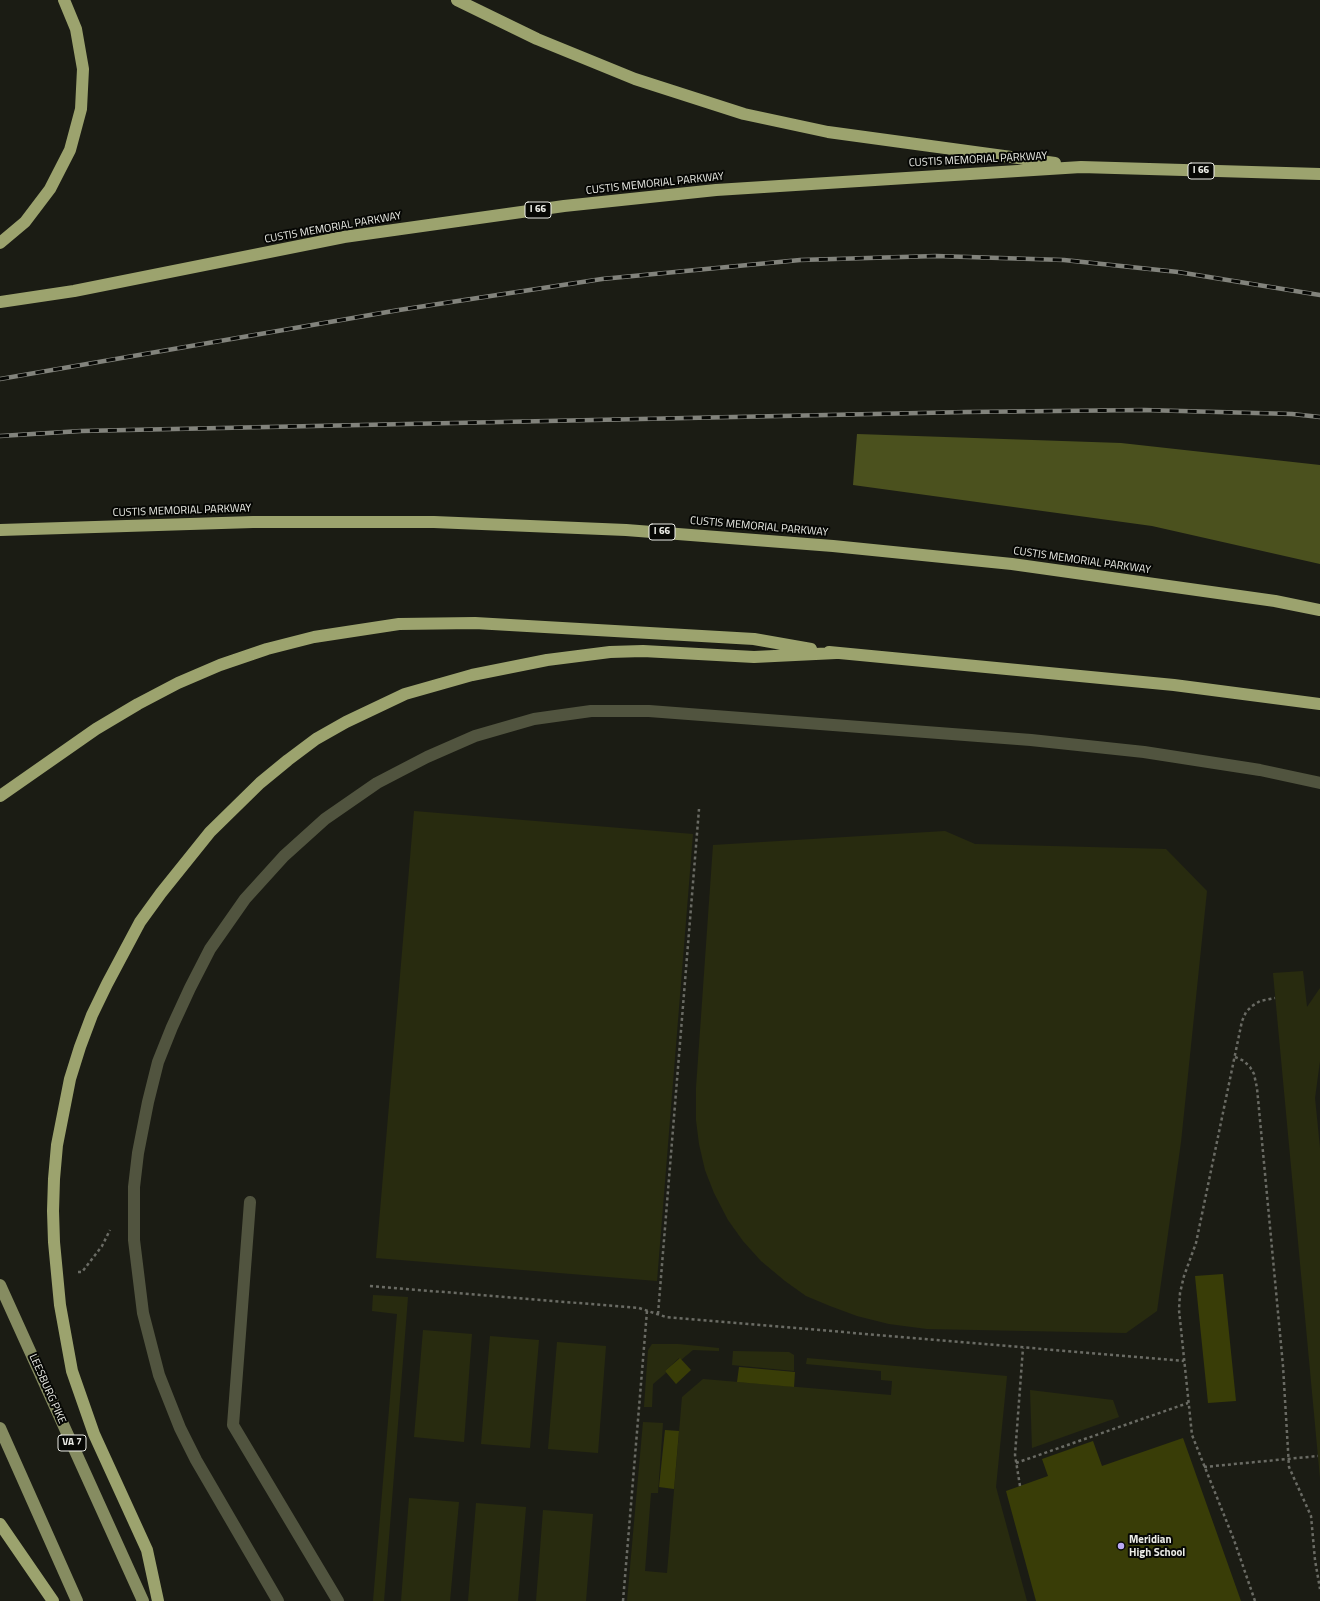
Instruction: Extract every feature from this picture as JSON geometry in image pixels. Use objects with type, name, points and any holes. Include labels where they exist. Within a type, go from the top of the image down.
[{"type":"highway","points":[[0,244],[25,222],[50,189],[70,150],[81,109],[83,69],[76,29],[64,0]]},
{"type":"highway","points":[[456,0],[537,39],[635,79],[744,114],[828,132],[1082,167]]},
{"type":"highway","name":"CUSTIS MEMORIAL PARKWAY","points":[[0,302],[74,291],[344,237],[564,206],[724,190],[1082,167],[1320,174]]},
{"type":"highway","name":"CUSTIS MEMORIAL PARKWAY","points":[[0,530],[253,522],[434,522],[626,530],[833,546],[1012,564],[1275,601],[1320,610]]},
{"type":"highway","points":[[0,796],[96,729],[138,704],[178,683],[220,664],[267,649],[314,637],[354,630],[406,624],[508,624],[754,639],[836,653],[1135,681],[1320,704]]},
{"type":"highway","points":[[158,1601],[147,1550],[94,1434],[72,1372],[60,1305],[54,1242],[54,1178],[57,1145],[70,1079],[80,1047],[92,1015],[107,984],[140,922],[161,892],[210,832],[245,796],[288,760],[316,739],[346,722],[405,694],[472,675],[547,660],[598,653],[643,651],[754,657],[836,653]]},
{"type":"highway","points":[[1255,695],[1320,712]]},
{"type":"highway","points":[[0,1524],[53,1601]]},
{"type":"main road","name":"LEESBURG PIKE","points":[[0,1285],[143,1601]]},
{"type":"main road","points":[[0,1428],[77,1601]]},
{"type":"street","points":[[278,1601],[196,1460],[180,1428],[159,1375],[143,1313],[134,1240],[134,1187],[138,1153],[158,1062],[190,988],[210,950],[245,899],[284,856],[325,820],[377,783],[475,736],[534,719],[591,711],[649,711],[1031,740],[1144,752],[1260,770],[1320,783]]},
{"type":"street","points":[[250,1202],[233,1424],[338,1601]]},
{"type":"path","points":[[658,1314],[700,809]]},
{"type":"path","points":[[1255,1601],[1234,1540],[1192,1435],[1179,1310],[1180,1293],[1184,1276],[1196,1243],[1241,1025],[1246,1012],[1260,1001],[1276,998]]},
{"type":"path","points":[[1234,1057],[1244,1060],[1250,1067],[1254,1074],[1257,1088],[1283,1366],[1288,1459],[1290,1474],[1310,1516],[1314,1560],[1320,1589]]},
{"type":"path","points":[[72,1273],[82,1272],[89,1264],[102,1246],[110,1231],[111,1223]]},
{"type":"path","points":[[370,1286],[631,1308],[666,1317],[1184,1361]]},
{"type":"path","points":[[623,1601],[647,1311]]},
{"type":"path","points":[[1020,1486],[1014,1455],[1023,1348]]},
{"type":"path","points":[[1016,1463],[1188,1403]]},
{"type":"path","points":[[1204,1467],[1318,1456]]},
{"type":"green space","points":[[857,434],[1121,443],[1320,465],[1320,564],[1152,526],[853,485]]},
{"type":"green space","points":[[414,811],[693,834],[657,1281],[376,1258]]},
{"type":"green space","points":[[945,831],[975,844],[1166,849],[1207,891],[1181,1142],[1157,1311],[1126,1333],[927,1329],[889,1324],[857,1316],[830,1306],[806,1296],[761,1261],[743,1241],[728,1220],[714,1193],[705,1170],[699,1144],[696,1120],[696,1088],[713,845]]},
{"type":"green space","points":[[1303,971],[1307,1007],[1320,988],[1320,1061],[1315,1098],[1320,1148],[1320,1478],[1273,973]]},
{"type":"green space","points":[[373,1295],[408,1297],[384,1601],[373,1601],[397,1314],[372,1311]]},
{"type":"green space","points":[[423,1330],[472,1334],[464,1442],[414,1437]]},
{"type":"green space","points":[[490,1336],[539,1340],[530,1448],[481,1444]]},
{"type":"green space","points":[[557,1342],[606,1346],[598,1453],[548,1449]]},
{"type":"green space","points":[[652,1344],[678,1344],[719,1348],[719,1351],[693,1350],[681,1360],[679,1358],[665,1371],[666,1373],[653,1384],[652,1407],[644,1407],[648,1350]]},
{"type":"green space","points":[[733,1351],[789,1352],[794,1355],[794,1371],[732,1365]]},
{"type":"green space","points":[[807,1358],[1007,1376],[996,1487],[1027,1601],[627,1601],[643,1422],[663,1423],[658,1493],[651,1493],[645,1571],[667,1573],[682,1397],[703,1379],[891,1395],[892,1381],[881,1380],[881,1371],[806,1364]]},
{"type":"green space","points":[[1030,1390],[1113,1400],[1119,1417],[1032,1448]]},
{"type":"green space","points":[[409,1498],[459,1502],[450,1601],[401,1601]]},
{"type":"green space","points":[[476,1503],[526,1507],[518,1601],[468,1601]]},
{"type":"green space","points":[[543,1510],[593,1514],[586,1601],[536,1601]]},
{"type":"building","points":[[1223,1274],[1236,1401],[1208,1403],[1195,1276]]},
{"type":"building","points":[[680,1358],[691,1370],[676,1384],[665,1371]]},
{"type":"building","points":[[739,1367],[795,1372],[794,1387],[737,1382]]},
{"type":"building","points":[[665,1430],[679,1431],[674,1489],[659,1487]]},
{"type":"building","name":"Meridian High School","points":[[1183,1438],[1241,1601],[1036,1601],[1006,1491],[1048,1476],[1042,1459],[1093,1441],[1102,1466]]},
{"type":"railway","points":[[0,379],[399,310],[602,279],[800,260],[936,256],[1064,260],[1178,272],[1320,295]]},
{"type":"railway","points":[[0,436],[81,431],[967,412],[1144,410],[1292,414],[1320,417]]},
{"type":"place","name":"Meridian High School","points":[[1121,1546]]}]
